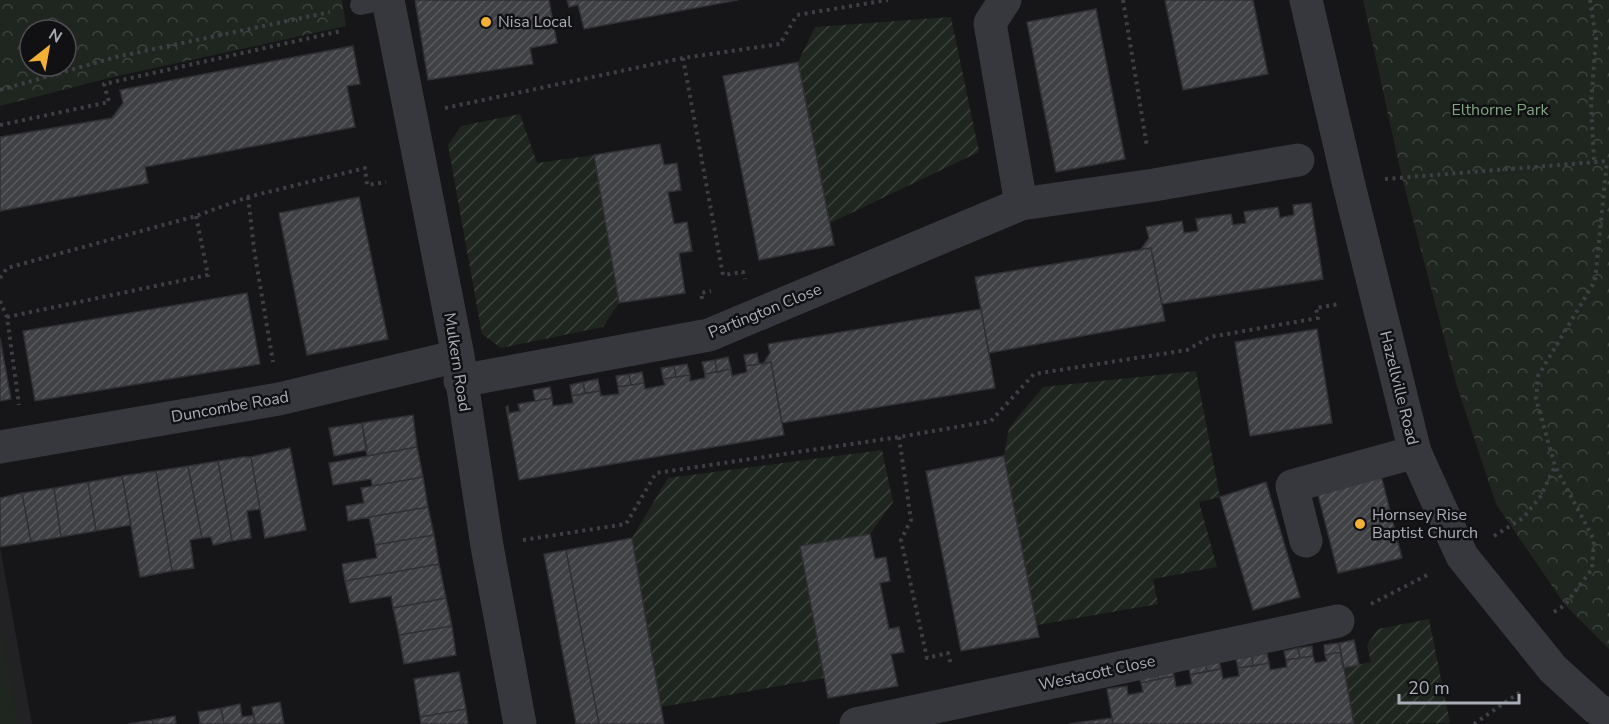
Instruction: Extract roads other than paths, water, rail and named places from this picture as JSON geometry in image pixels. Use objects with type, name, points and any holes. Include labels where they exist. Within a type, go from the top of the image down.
[{"type":"street","points":[[1005,0],[990,23],[1021,204]]},
{"type":"street","name":"Hazellville Road","points":[[1306,0],[1415,452],[1462,556],[1553,669],[1596,708],[1609,716]]},
{"type":"street","name":"Mulkern Road","points":[[378,2],[410,116],[459,369],[487,546],[520,724]]},
{"type":"street","name":"Partington Close","points":[[459,369],[709,335],[1021,204],[1154,185],[1298,160]]},
{"type":"street","name":"Duncombe Road","points":[[0,447],[459,369]]},
{"type":"street","points":[[1306,541],[1292,486],[1415,452]]},
{"type":"street","name":"Westacott Close","points":[[856,724],[1338,621]]},
{"type":"place","name":"Nisa Local","points":[[486,22]]},
{"type":"place","name":"Hornsey Rise Baptist Church","points":[[1360,524]]},
{"type":"park label","name":"Elthorne Park","points":[[1500,110]]}]
